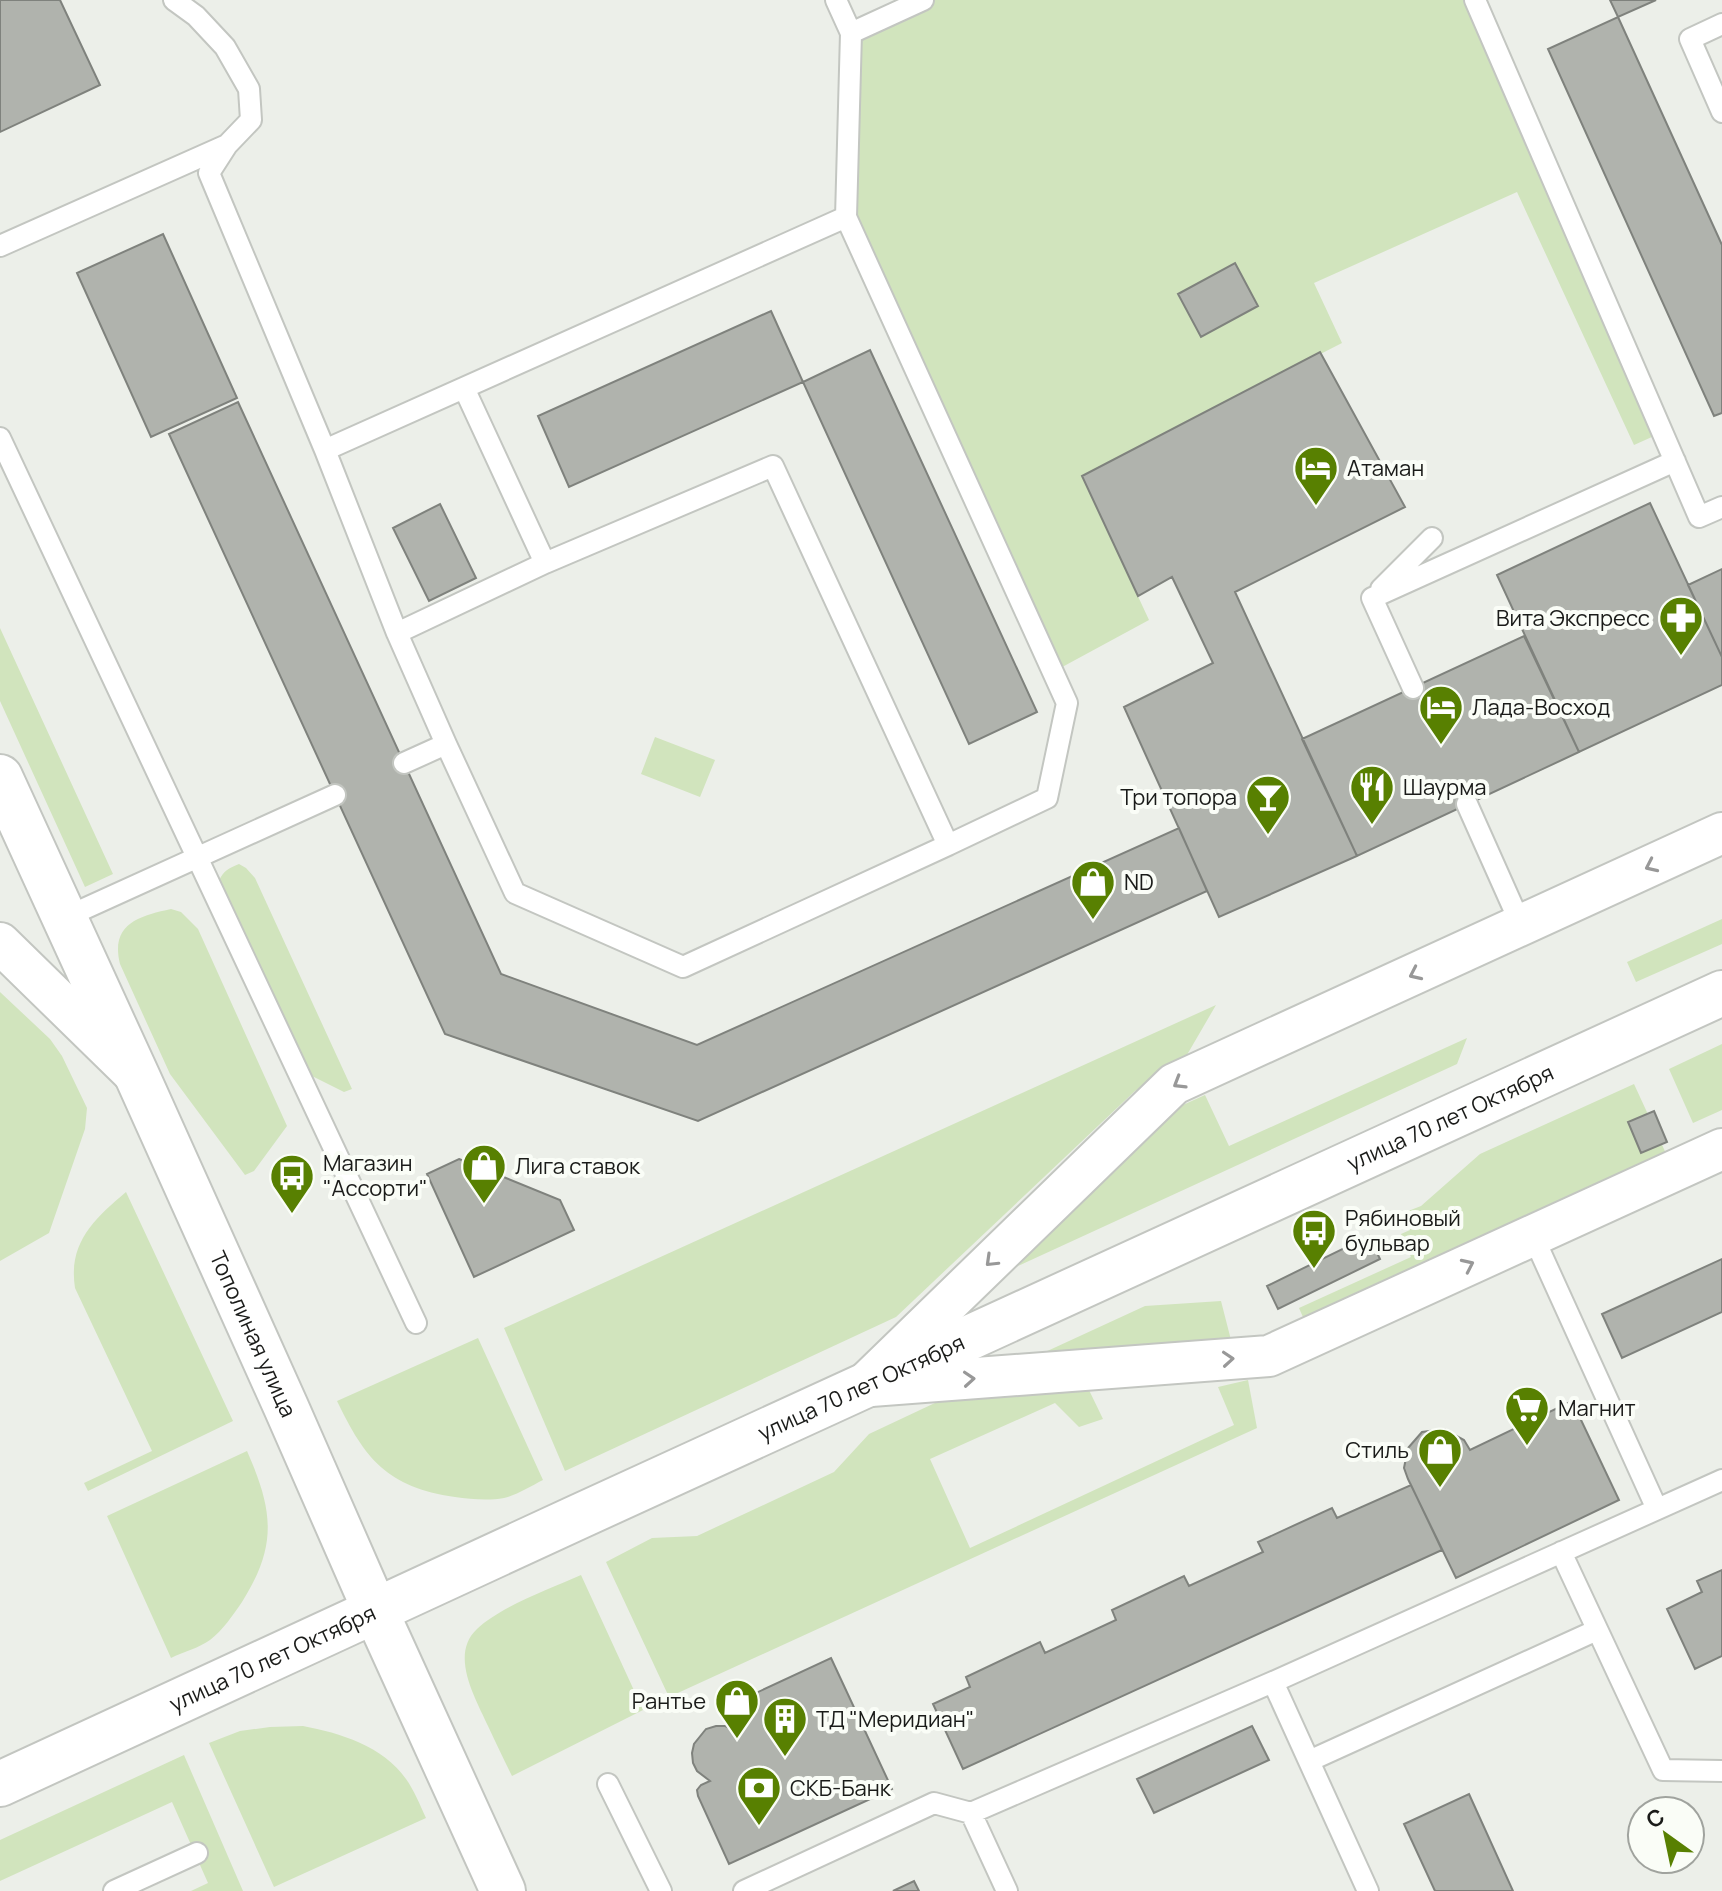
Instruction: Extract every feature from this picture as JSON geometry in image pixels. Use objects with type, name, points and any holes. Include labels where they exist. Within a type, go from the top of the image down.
[{"type":"main road","name":"Тополиная улица","points":[[0,777],[503,1891]]},
{"type":"main road","name":"улица 70 лет Октября","points":[[0,1784],[1722,993]]},
{"type":"street","points":[[862,1387],[1174,1084],[1722,833]]},
{"type":"street","points":[[0,943],[138,1078]]},
{"type":"street","points":[[862,1387],[1269,1356],[1722,1149]]},
{"type":"lane","points":[[174,0],[196,16],[225,47],[249,89],[251,120],[227,145],[209,173],[325,450],[397,633],[515,893],[683,967],[1047,798],[1067,703],[846,217],[851,33],[836,0]]},
{"type":"lane","points":[[851,33],[923,0]]},
{"type":"lane","points":[[1475,0],[1699,517],[1722,507]]},
{"type":"lane","points":[[1722,24],[1690,39],[1722,112]]},
{"type":"lane","points":[[0,246],[227,145]]},
{"type":"lane","points":[[325,450],[846,217]]},
{"type":"lane","points":[[464,388],[545,563]]},
{"type":"lane","points":[[0,438],[416,1323]]},
{"type":"lane","points":[[1372,598],[1675,461]]},
{"type":"lane","points":[[397,633],[545,563],[773,466],[948,845]]},
{"type":"lane","points":[[1372,598],[1432,538]]},
{"type":"lane","points":[[1372,598],[1413,688]]},
{"type":"lane","points":[[404,763],[446,744]]},
{"type":"lane","points":[[64,918],[335,795]]},
{"type":"lane","points":[[1467,804],[1521,925]]},
{"type":"lane","points":[[1533,1236],[1657,1509]]},
{"type":"lane","points":[[744,1891],[934,1803],[971,1813],[1273,1682],[1722,1480]]},
{"type":"lane","points":[[1561,1552],[1663,1770],[1722,1771]]},
{"type":"lane","points":[[1309,1761],[1597,1630]]},
{"type":"lane","points":[[1273,1682],[1368,1891]]},
{"type":"lane","points":[[608,1784],[661,1891]]},
{"type":"lane","points":[[971,1813],[1007,1891]]},
{"type":"lane","points":[[114,1891],[197,1853]]},
{"type":"green space","points":[[923,0],[1475,0],[1663,432],[1634,445],[1517,192],[1314,283],[1342,343],[1082,476],[1149,620],[1053,672],[846,217],[851,33]]},
{"type":"green space","points":[[0,628],[113,874],[85,887],[0,701]]},
{"type":"green space","points":[[655,737],[715,760],[700,797],[641,774]]},
{"type":"green space","points":[[239,864],[255,878],[352,1089],[344,1092],[300,1070],[219,881],[227,870]]},
{"type":"green space","points":[[171,909],[181,912],[198,929],[287,1126],[254,1171],[245,1175],[170,1074],[120,964],[118,950],[123,931],[138,919]]},
{"type":"green space","points":[[1722,919],[1722,944],[1636,982],[1627,962]]},
{"type":"green space","points":[[0,992],[50,1039],[62,1056],[87,1108],[85,1129],[49,1233],[0,1261]]},
{"type":"green space","points":[[1216,1005],[1184,1060],[1135,1091],[896,1317],[565,1471],[504,1328]]},
{"type":"green space","points":[[1467,1038],[1457,1064],[1018,1266],[1120,1157],[1174,1109],[1205,1095],[1229,1146]]},
{"type":"green space","points":[[1722,1044],[1722,1110],[1693,1123],[1669,1069]]},
{"type":"green space","points":[[1634,1084],[1669,1160],[1306,1324],[1299,1308],[1411,1257],[1401,1234],[1410,1230],[1403,1213],[1421,1206],[1480,1154]]},
{"type":"green space","points":[[126,1192],[233,1421],[88,1491],[84,1483],[152,1451],[75,1288],[76,1258],[86,1233]]},
{"type":"green space","points":[[1221,1301],[1231,1340],[1043,1353],[1145,1306]]},
{"type":"green space","points":[[478,1338],[543,1480],[509,1497],[485,1500],[432,1492],[395,1478],[369,1454],[337,1401]]},
{"type":"green space","points":[[1248,1380],[1257,1428],[669,1697],[606,1562],[652,1538],[697,1536],[834,1472],[869,1434],[954,1394],[1088,1388],[1103,1419],[1079,1427],[1055,1403],[930,1459],[970,1548],[1234,1425],[1218,1387]]},
{"type":"green space","points":[[247,1451],[266,1510],[268,1527],[262,1563],[242,1602],[219,1632],[206,1643],[171,1658],[107,1516]]},
{"type":"green space","points":[[581,1575],[643,1710],[512,1776],[477,1703],[465,1664],[465,1651],[477,1629],[499,1613]]},
{"type":"green space","points":[[303,1726],[346,1737],[385,1758],[409,1783],[426,1818],[274,1887],[209,1743],[240,1731]]},
{"type":"green space","points":[[184,1755],[243,1891],[191,1891],[208,1883],[172,1802],[0,1881],[0,1840]]},
{"type":"building","points":[[0,0],[60,0],[100,85],[0,132]]},
{"type":"building","points":[[1610,0],[1656,0],[1618,17]]},
{"type":"building","points":[[1618,17],[1722,245],[1722,413],[1714,416],[1548,49]]},
{"type":"building","points":[[163,234],[237,398],[151,437],[77,273]]},
{"type":"building","points":[[1235,263],[1258,306],[1201,337],[1178,294]]},
{"type":"building","points":[[771,311],[803,382],[569,487],[538,416]]},
{"type":"building","points":[[870,350],[1037,712],[969,744],[803,382]]},
{"type":"building","points":[[1320,352],[1405,507],[1235,592],[1357,856],[1219,917],[1124,707],[1213,663],[1172,577],[1138,596],[1082,476]]},
{"type":"building","points":[[238,402],[501,974],[697,1045],[1179,828],[1207,891],[698,1121],[445,1034],[169,434]]},
{"type":"building","points":[[1650,503],[1722,657],[1722,685],[1579,752],[1497,575]]},
{"type":"building","points":[[440,504],[476,578],[429,601],[393,528]]},
{"type":"building","points":[[1722,569],[1722,657],[1688,585]]},
{"type":"building","name":"Лада-Восход","points":[[1524,636],[1579,752],[1357,856],[1302,739]]},
{"type":"building","points":[[1654,1111],[1667,1142],[1641,1153],[1628,1122]]},
{"type":"building","points":[[459,1159],[560,1200],[574,1230],[474,1277],[427,1174]]},
{"type":"building","points":[[1369,1236],[1380,1259],[1278,1309],[1267,1286]]},
{"type":"building","points":[[1722,1259],[1722,1312],[1622,1358],[1602,1314]]},
{"type":"building","points":[[1572,1401],[1619,1500],[1456,1578],[1408,1479],[1404,1468],[1408,1448],[1422,1432],[1444,1429],[1464,1440],[1470,1450]]},
{"type":"building","points":[[1411,1485],[1442,1550],[963,1769],[933,1704],[970,1687],[966,1677],[1040,1642],[1045,1653],[1116,1620],[1112,1610],[1184,1576],[1189,1586],[1263,1552],[1258,1542],[1332,1508],[1337,1518]]},
{"type":"building","points":[[1722,1570],[1722,1656],[1695,1669],[1667,1609],[1702,1592],[1697,1581]]},
{"type":"building","name":"ТД \"Меридиан\"","points":[[831,1658],[892,1789],[729,1864],[698,1796],[697,1790],[701,1785],[710,1781],[697,1771],[693,1763],[694,1744],[706,1729],[725,1726],[737,1731],[726,1707]]},
{"type":"building","points":[[1252,1726],[1269,1760],[1154,1813],[1137,1779]]},
{"type":"building","points":[[1469,1794],[1513,1891],[1435,1891],[1404,1824]]},
{"type":"building","points":[[914,1881],[919,1891],[893,1891]]},
{"type":"place","name":"Атаман","points":[[1316,507]]},
{"type":"place","name":"Вита Экспресс","points":[[1681,657]]},
{"type":"place","name":"Лада-Восход","points":[[1441,746]]},
{"type":"place","name":"Шаурма","points":[[1372,826]]},
{"type":"place","name":"Три топора","points":[[1268,836]]},
{"type":"place","name":"ND","points":[[1093,921]]},
{"type":"place","name":"Лига ставок","points":[[484,1205]]},
{"type":"place","name":"Магазин \"Ассорти\"","points":[[292,1215]]},
{"type":"place","name":"Рябиновый бульвар","points":[[1314,1270]]},
{"type":"place","name":"Магнит","points":[[1527,1447]]},
{"type":"place","name":"Стиль","points":[[1440,1489]]},
{"type":"place","name":"Рантье","points":[[737,1740]]},
{"type":"place","name":"ТД \"Меридиан\"","points":[[785,1758]]},
{"type":"place","name":"СКБ-Банк","points":[[759,1827]]}]
